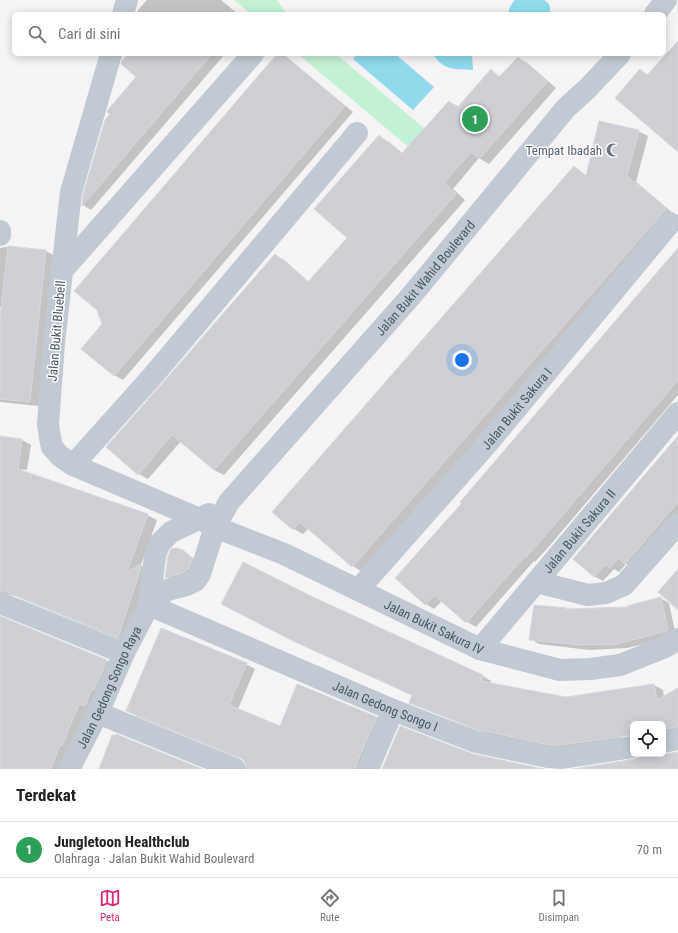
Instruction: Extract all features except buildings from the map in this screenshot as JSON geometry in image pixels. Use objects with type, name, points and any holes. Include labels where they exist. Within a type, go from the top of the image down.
[{"type":"street","points":[[124,12],[127,0]]},
{"type":"street","points":[[657,12],[666,0]]},
{"type":"street","name":"Jalan Bukit Bluebell","points":[[111,56],[71,192],[54,342],[48,424],[52,447],[60,456],[73,465],[208,523]]},
{"type":"street","points":[[61,272],[251,56]]},
{"type":"street","name":"Jalan Bukit Wahid Boulevard","points":[[149,605],[167,590],[187,585],[194,581],[200,574],[208,523],[229,502],[411,296],[566,108],[587,89],[618,56]]},
{"type":"street","points":[[73,465],[156,372],[357,133]]},
{"type":"street","name":"Jalan Bukit Sakura I","points":[[358,590],[487,444],[670,224]]},
{"type":"street","name":"Jalan Bukit Sakura II","points":[[480,649],[678,413]]},
{"type":"street","points":[[149,605],[156,552],[160,543],[171,532],[208,523]]},
{"type":"street","name":"Jalan Bukit Sakura IV","points":[[208,523],[284,554],[480,649],[560,670],[590,669],[620,665],[665,647],[678,639]]},
{"type":"street","points":[[536,582],[588,595],[606,593],[624,585],[678,524]]},
{"type":"street","points":[[0,603],[124,653]]},
{"type":"street","name":"Jalan Gedong Songo Raya","points":[[70,769],[98,713],[124,653],[149,605]]},
{"type":"street","name":"Jalan Gedong Songo I","points":[[149,605],[393,710],[476,742],[548,758],[562,758],[630,747]]},
{"type":"street","points":[[368,769],[393,710]]},
{"type":"street","points":[[98,713],[235,769]]},
{"type":"street","points":[[666,741],[678,739]]},
{"type":"green space","points":[[234,0],[277,0],[286,12],[249,12]]},
{"type":"green space","points":[[300,56],[338,56],[425,129],[431,166]]},
{"type":"water","points":[[515,0],[544,0],[549,4],[551,12],[508,12],[512,3]]},
{"type":"water","points":[[355,56],[397,56],[434,87],[413,110],[353,59]]},
{"type":"water","points":[[434,56],[472,56],[473,70],[450,68],[441,64]]},
{"type":"place","name":"Jungletoon Healthclub","points":[[475,119]]},
{"type":"place","name":"Tempat Ibadah","points":[[613,150]]}]
